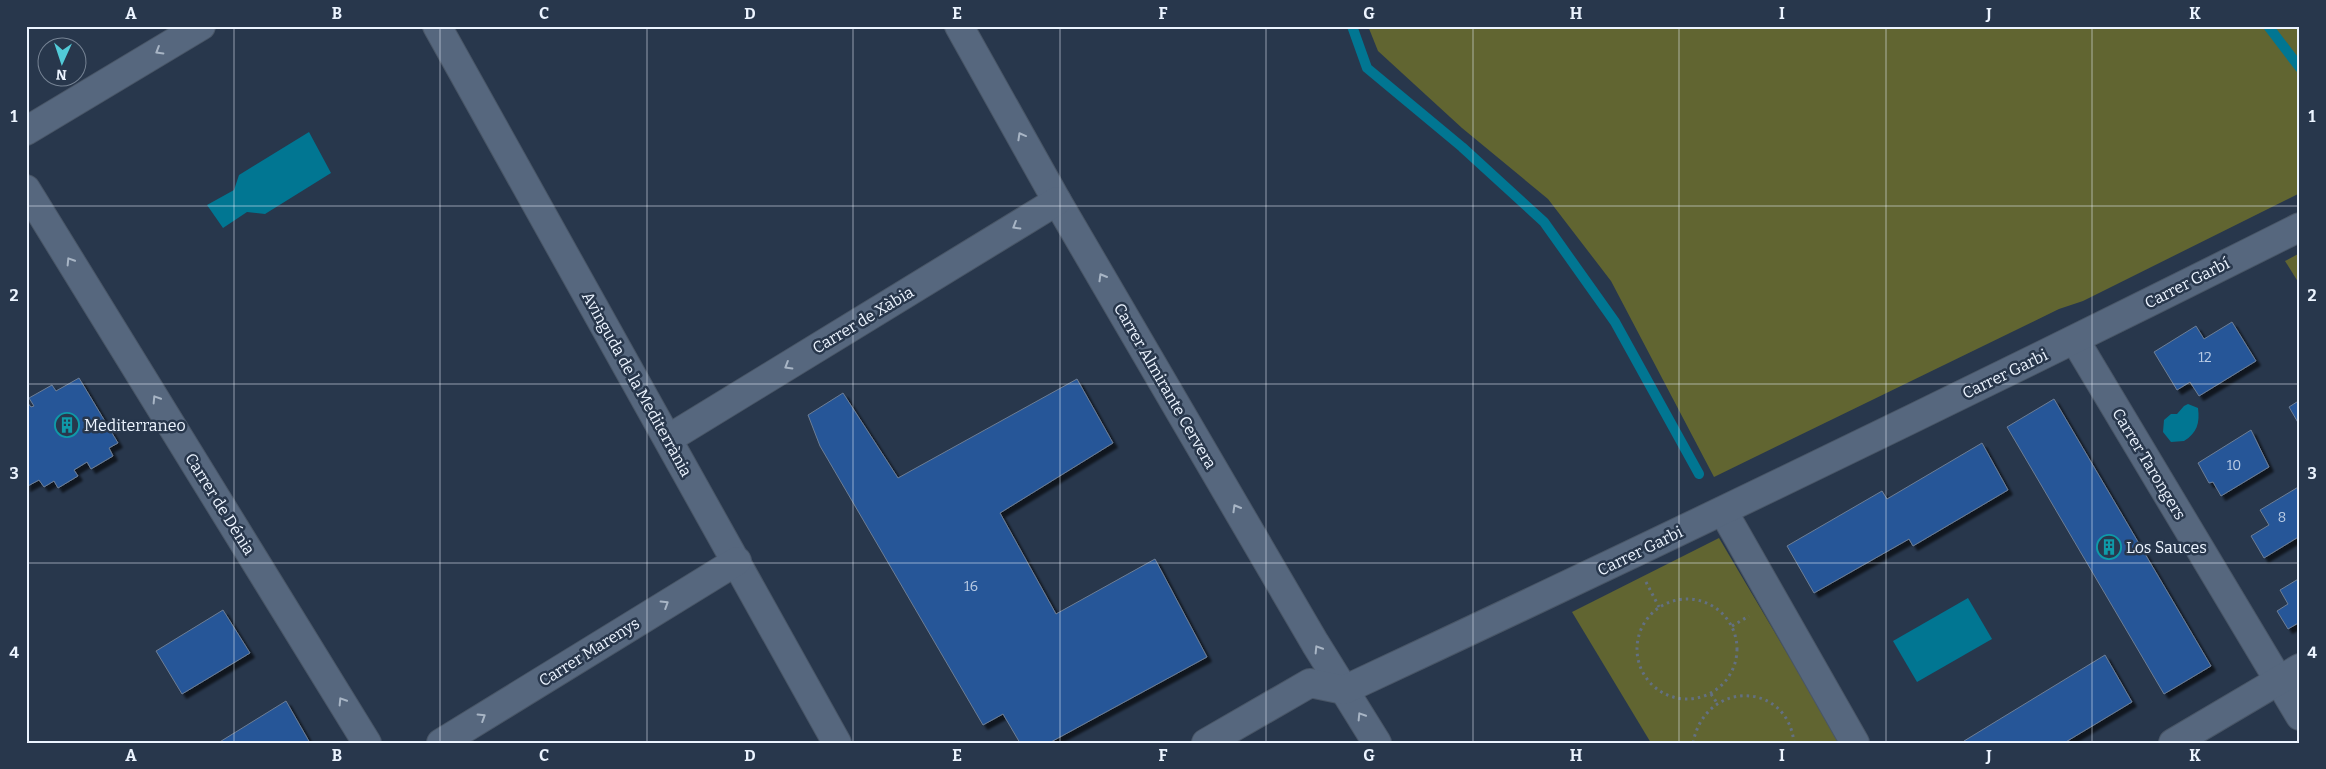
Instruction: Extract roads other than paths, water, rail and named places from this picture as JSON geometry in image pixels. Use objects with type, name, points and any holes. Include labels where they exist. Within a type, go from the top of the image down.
[{"type":"street","points":[[26,131],[201,26]]},
{"type":"street","name":"Avinguda de la Mediterrània","points":[[437,26],[837,743]]},
{"type":"street","name":"Carrer Almirante Cervera","points":[[959,26],[1057,201],[1377,743]]},
{"type":"street","name":"Carrer de Dénia","points":[[26,189],[367,743]]},
{"type":"street","name":"Carrer de Xàbia","points":[[668,438],[1057,201]]},
{"type":"street","name":"Carrer Garbí","points":[[2075,340],[2300,227]]},
{"type":"street","name":"Carrer Garbi","points":[[1344,690],[1723,511],[2075,340]]},
{"type":"street","name":"Carrer Tarongers","points":[[2075,340],[2289,674],[2300,716]]},
{"type":"street","points":[[1723,511],[1855,743]]},
{"type":"street","name":"Carrer Marenys","points":[[441,743],[737,561]]},
{"type":"street","points":[[2173,743],[2289,674]]},
{"type":"street","points":[[1206,743],[1310,683],[1344,690]]},
{"type":"water","points":[[309,132],[331,173],[265,214],[247,212],[223,228],[207,205],[234,190],[239,175]]},
{"type":"water","points":[[2188,404],[2198,408],[2197,427],[2192,435],[2184,441],[2171,442],[2163,432],[2164,420],[2171,414],[2177,414]]},
{"type":"water","points":[[1968,598],[1992,639],[1917,682],[1893,641]]},
{"type":"waterway","points":[[1352,26],[1367,68],[1462,147],[1544,222],[1615,322],[1699,474]]},
{"type":"waterway","points":[[2268,26],[2300,68]]},
{"type":"place","name":"Mediterraneo","points":[[67,425]]},
{"type":"place","name":"Los Sauces","points":[[2109,547]]}]
